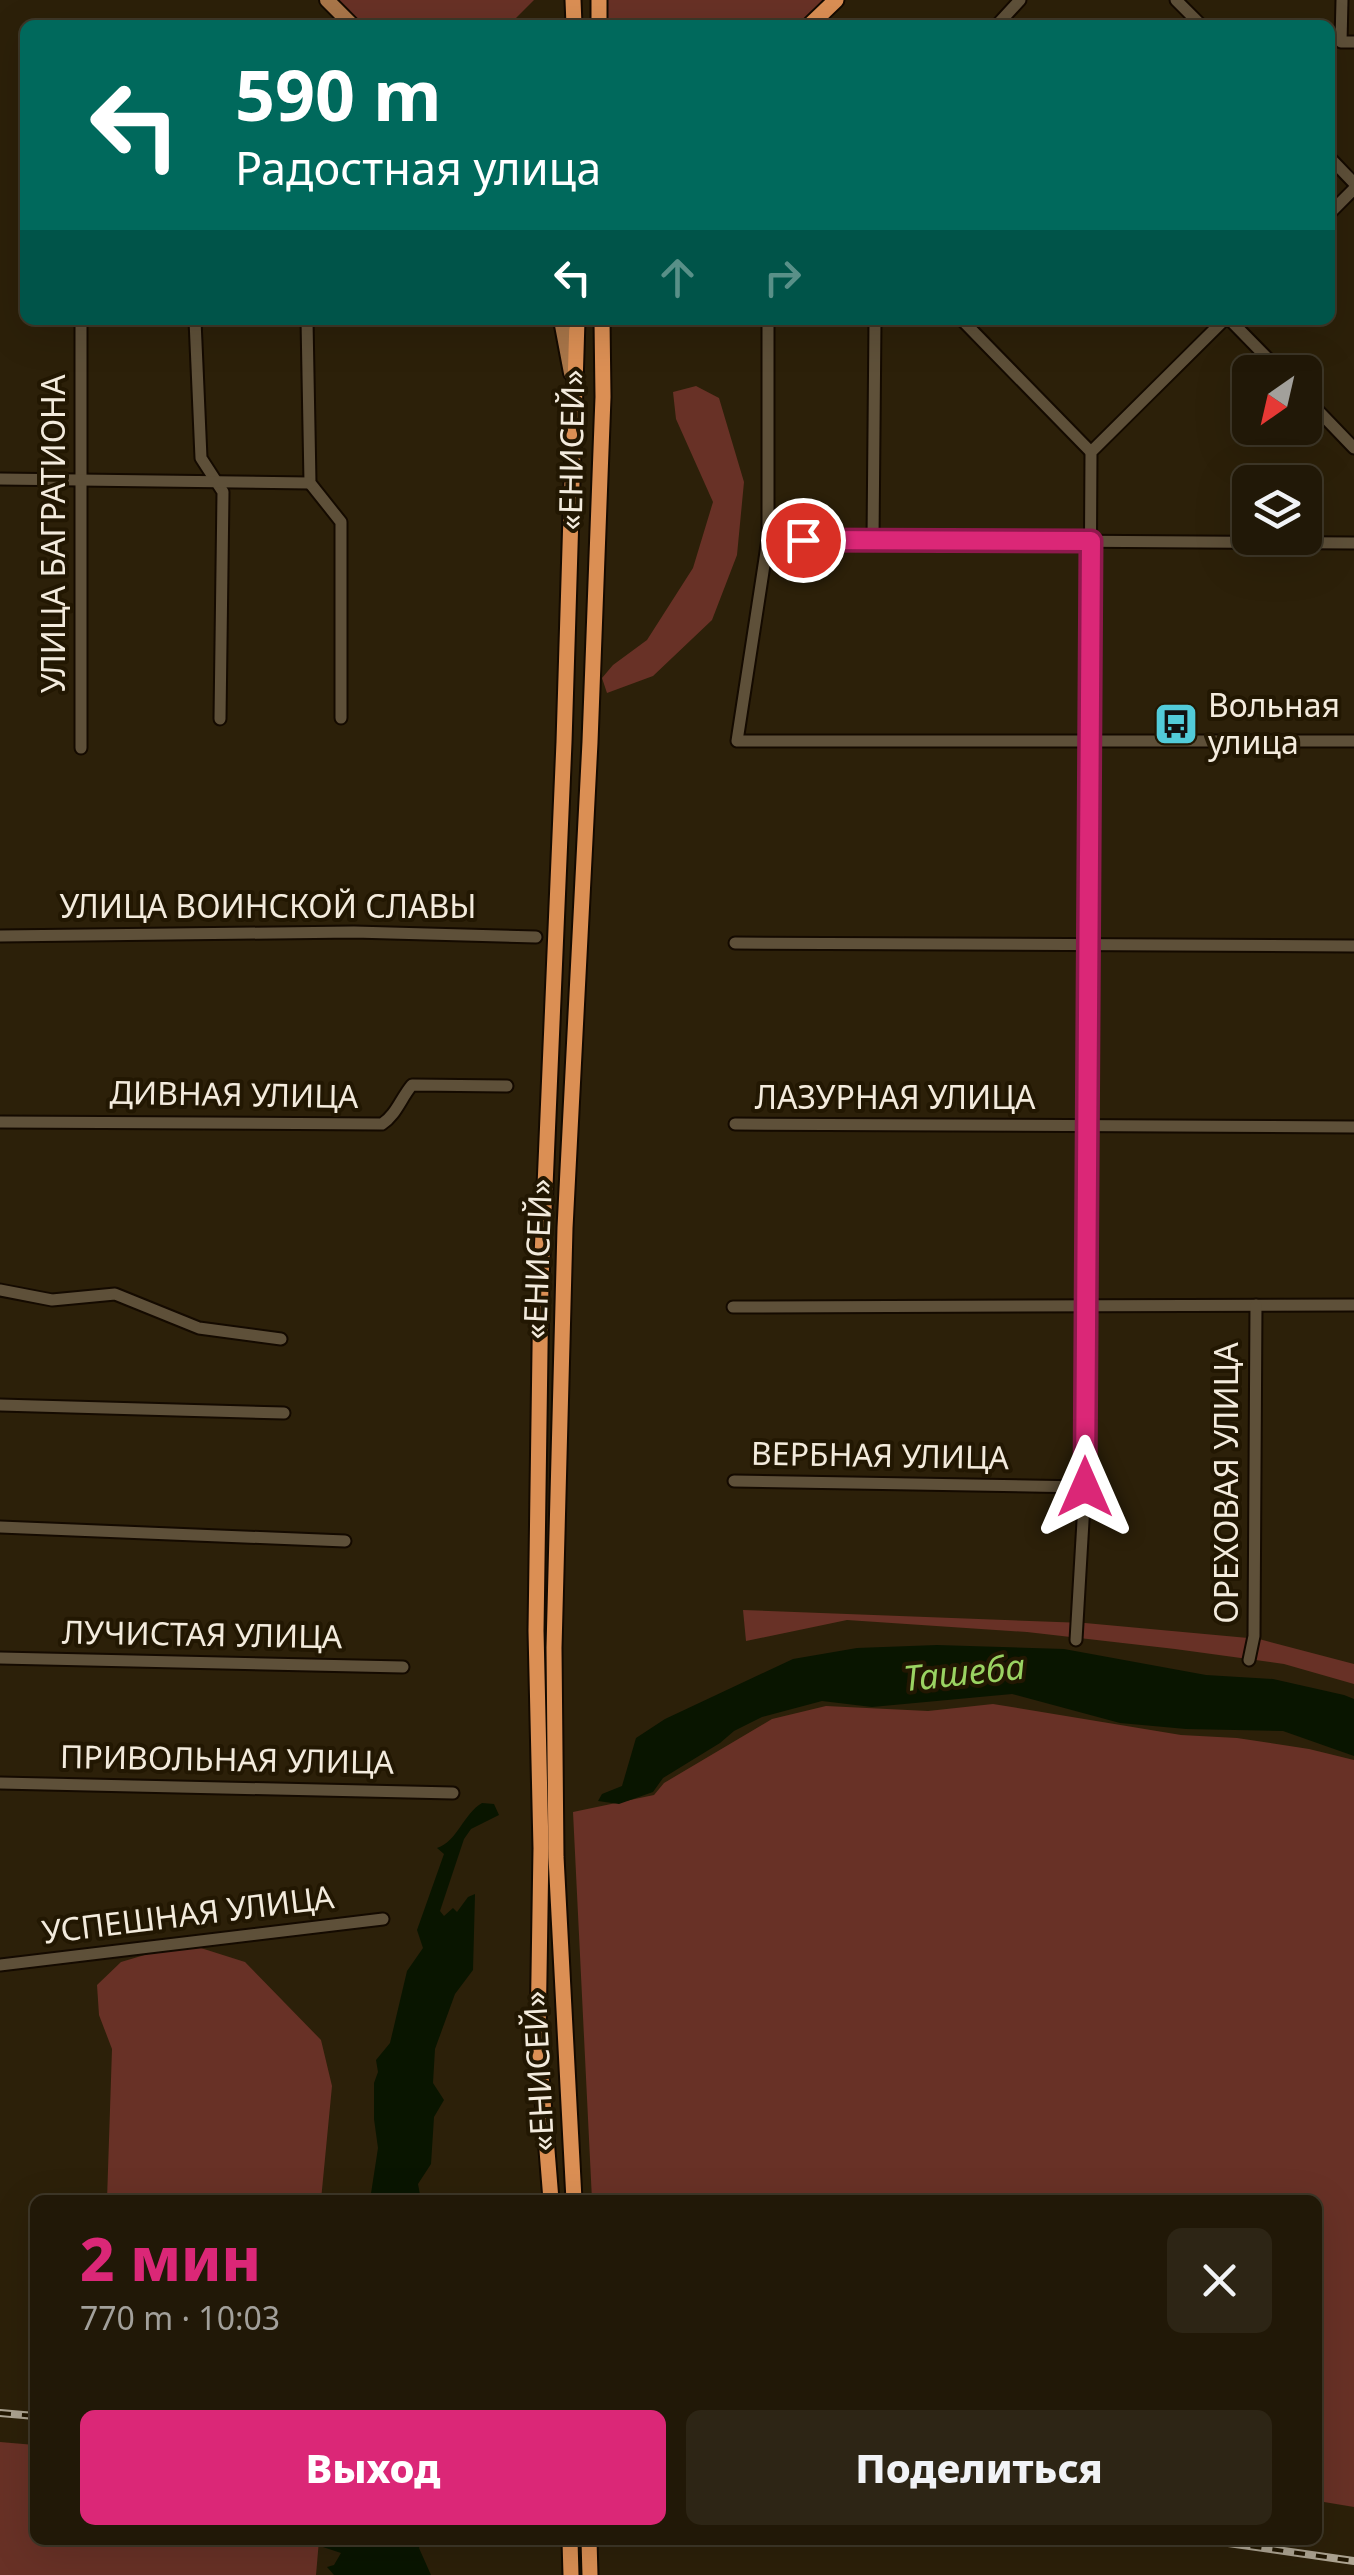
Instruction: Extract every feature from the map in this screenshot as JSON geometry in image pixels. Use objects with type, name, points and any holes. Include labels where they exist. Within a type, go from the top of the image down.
[{"type":"highway","points":[[815,20],[836,0]]},
{"type":"highway","name":"«ЕНИСЕЙ»","points":[[551,2195],[538,2038],[541,1848],[536,1612],[542,1280],[577,325]]},
{"type":"highway","name":"«ЕНИСЕЙ»","points":[[574,2195],[556,1857],[554,1648],[566,1228],[606,325]]},
{"type":"highway","points":[[570,2545],[571,2575]]},
{"type":"highway","points":[[589,2545],[590,2575]]},
{"type":"main road","points":[[328,0],[347,20]]},
{"type":"main road","points":[[562,325],[575,409]]},
{"type":"street","points":[[1001,20],[1020,0]]},
{"type":"street","points":[[1176,0],[1196,20]]},
{"type":"street","points":[[1342,0],[1341,42],[1354,42]]},
{"type":"street","points":[[1335,164],[1354,186],[1335,208]]},
{"type":"street","name":"УЛИЦА БАГРАТИОНА","points":[[81,325],[81,748]]},
{"type":"street","points":[[196,325],[201,458],[223,492],[220,719]]},
{"type":"street","points":[[306,325],[310,483],[341,522],[341,718]]},
{"type":"street","points":[[768,325],[768,539],[736,741],[1354,741]]},
{"type":"street","points":[[873,540],[875,325]]},
{"type":"street","points":[[967,325],[1091,452],[1085,1487],[1076,1640]]},
{"type":"street","points":[[1091,452],[1222,325]]},
{"type":"street","points":[[1232,325],[1263,355]]},
{"type":"street","points":[[1322,415],[1354,448]]},
{"type":"street","points":[[0,478],[310,483]]},
{"type":"street","points":[[768,539],[1354,544]]},
{"type":"street","name":"УЛИЦА ВОИНСКОЙ СЛАВЫ","points":[[0,936],[354,932],[536,937]]},
{"type":"street","points":[[736,942],[1354,946]]},
{"type":"street","name":"ДИВНАЯ УЛИЦА","points":[[0,1122],[382,1124],[392,1118],[401,1097],[412,1085],[506,1086]]},
{"type":"street","name":"ЛАЗУРНАЯ УЛИЦА","points":[[735,1124],[1354,1127]]},
{"type":"street","points":[[0,1290],[52,1300],[115,1294],[199,1328],[281,1339]]},
{"type":"street","name":"ОРЕХОВАЯ УЛИЦА","points":[[1249,1660],[1254,1636],[1256,1305]]},
{"type":"street","points":[[732,1307],[1354,1305]]},
{"type":"street","points":[[0,1405],[284,1413]]},
{"type":"street","name":"ВЕРБНАЯ УЛИЦА","points":[[734,1481],[1085,1487]]},
{"type":"street","points":[[0,1527],[344,1541]]},
{"type":"street","name":"ЛУЧИСТАЯ УЛИЦА","points":[[0,1658],[403,1668]]},
{"type":"street","name":"ПРИВОЛЬНАЯ УЛИЦА","points":[[0,1783],[453,1792]]},
{"type":"street","name":"УСПЕШНАЯ УЛИЦА","points":[[0,1965],[384,1919]]},
{"type":"shaded area","points":[[335,0],[534,0],[514,20],[354,20]]},
{"type":"shaded area","points":[[604,0],[830,0],[809,20],[604,20]]},
{"type":"shaded area","points":[[696,386],[719,398],[744,482],[737,555],[712,620],[653,676],[607,693],[602,678],[647,640],[693,568],[713,502],[676,419],[673,392]]},
{"type":"shaded area","points":[[743,1610],[1085,1623],[1259,1639],[1354,1664],[1354,1684],[1284,1664],[1027,1632],[847,1620],[746,1641]]},
{"type":"shaded area","points":[[993,1704],[1181,1735],[1237,1738],[1309,1749],[1354,1760],[1354,2507],[1322,2502],[1322,2195],[592,2195],[573,1812],[654,1795],[664,1783],[772,1719],[826,1706],[928,1711]]},
{"type":"shaded area","points":[[185,1943],[245,1962],[321,2040],[332,2086],[321,2195],[107,2195],[112,2049],[99,2015],[97,1985],[121,1962]]},
{"type":"shaded area","points":[[0,2442],[30,2445],[30,2545],[319,2545],[316,2575],[0,2575]]},
{"type":"water","name":"Ташеба","points":[[937,1645],[1064,1649],[1206,1675],[1273,1679],[1344,1695],[1354,1699],[1354,1756],[1283,1731],[1120,1723],[1012,1694],[872,1707],[822,1701],[762,1717],[734,1731],[663,1778],[653,1792],[619,1804],[598,1801],[602,1794],[622,1786],[636,1738],[665,1719],[793,1659],[857,1648]]},
{"type":"water","points":[[482,1803],[494,1804],[499,1815],[471,1829],[464,1839],[440,1911],[444,1916],[453,1908],[457,1912],[475,1894],[473,1970],[455,1994],[435,2049],[433,2083],[444,2100],[434,2117],[431,2164],[418,2184],[420,2195],[371,2195],[378,2148],[374,2119],[376,2060],[390,2043],[407,1971],[423,1948],[417,1930],[444,1854],[437,1848],[450,1840]]},
{"type":"water","points":[[420,2545],[431,2575],[334,2575],[327,2567],[334,2565],[341,2553],[320,2546]]},
{"type":"railway","points":[[0,2413],[30,2416]]},
{"type":"railway","points":[[1242,2545],[1354,2561]]},
{"type":"place","name":"Вольная улица","points":[[1176,724]]},
{"type":"route","points":[[803,540],[1091,541],[1085,1487]]}]
